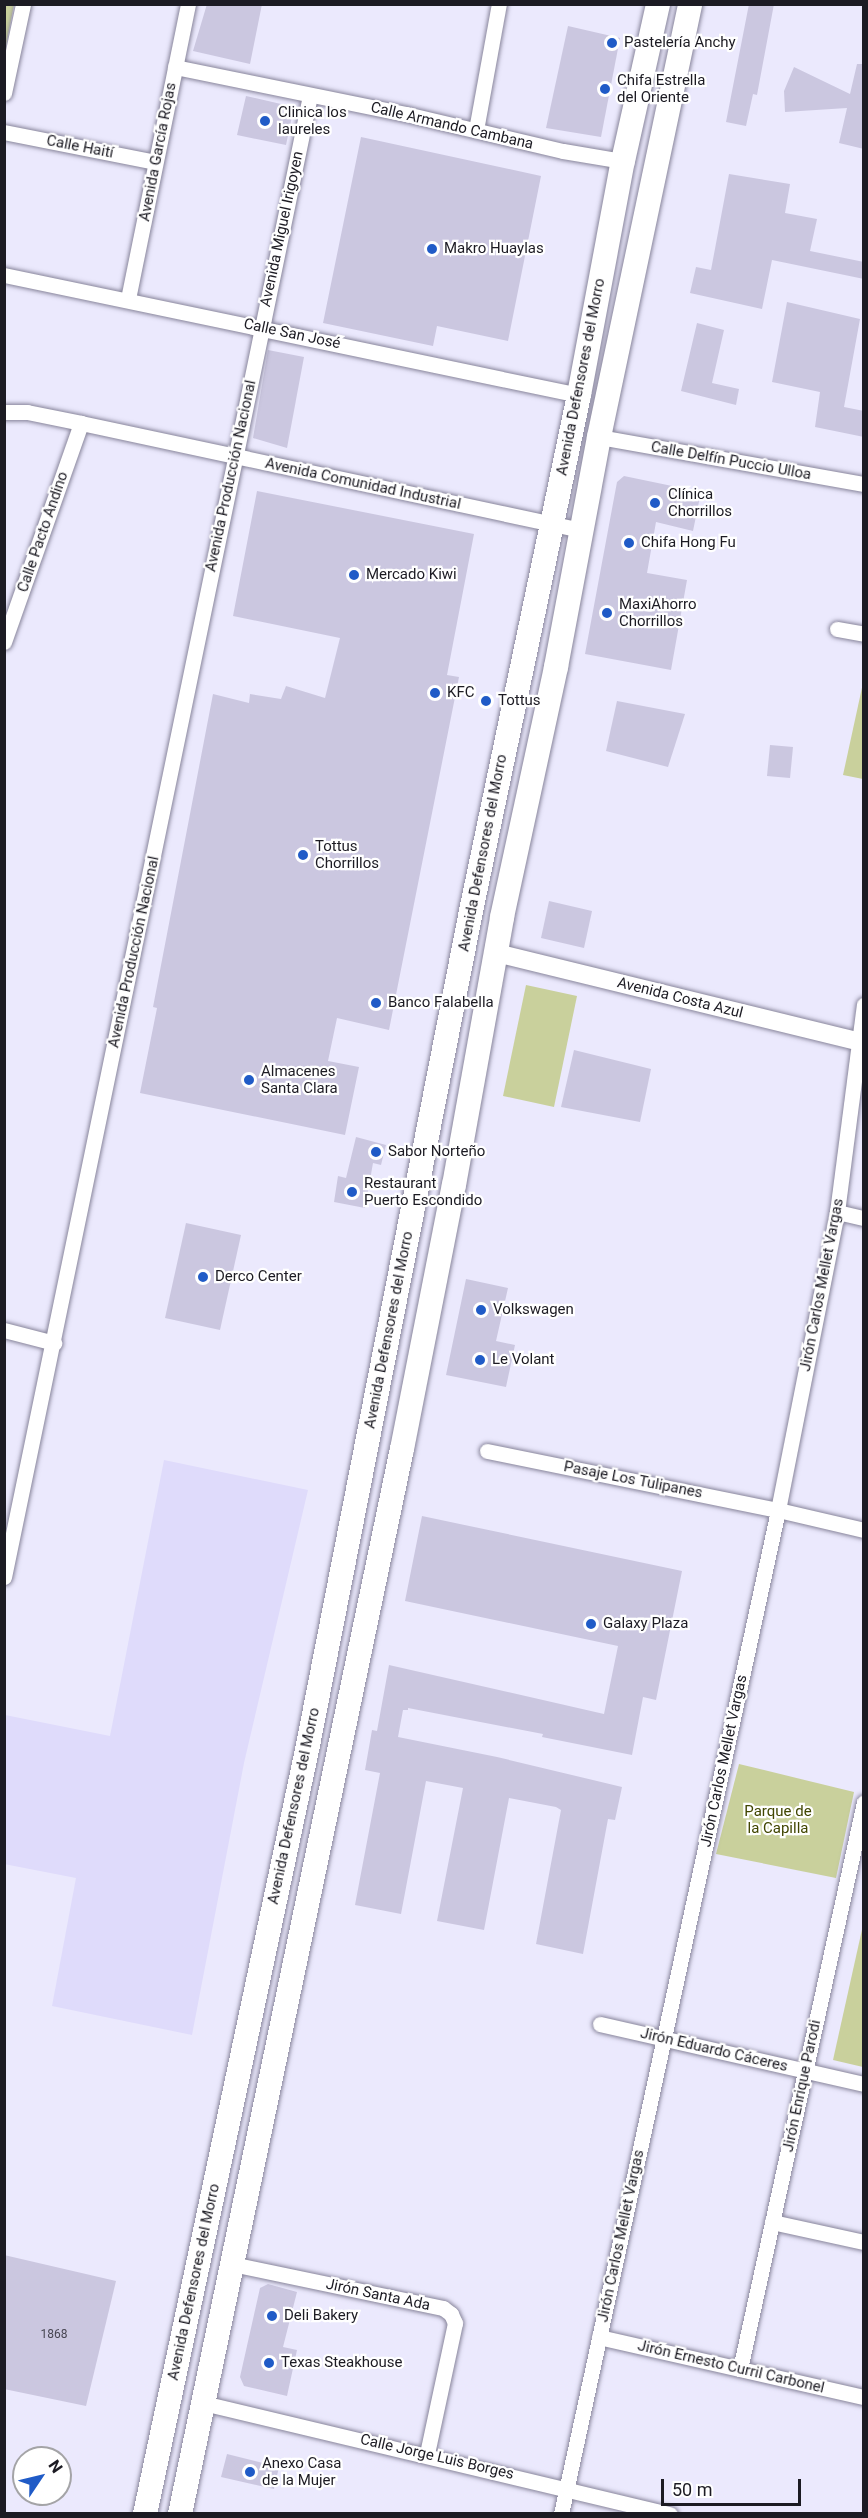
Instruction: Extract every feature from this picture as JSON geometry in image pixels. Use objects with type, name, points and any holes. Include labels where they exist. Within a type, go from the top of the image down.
[{"type":"main road","name":"Avenida Defensores del Morro","points":[[146,2514],[308,1745],[550,524],[579,395],[623,161],[658,4]]},
{"type":"main road","name":"Avenida Defensores del Morro","points":[[180,2514],[340,1750],[454,1185],[496,953],[599,437],[690,4]]},
{"type":"main road","points":[[308,1745],[340,1750]]},
{"type":"street","points":[[4,93],[23,4]]},
{"type":"street","name":"Avenida García Rojas","points":[[128,299],[188,4]]},
{"type":"street","points":[[476,130],[499,4]]},
{"type":"street","name":"Calle Armando Cambana","points":[[175,67],[476,130],[564,151],[623,161]]},
{"type":"street","name":"Avenida Miguel Irigoyen","points":[[262,327],[310,95]]},
{"type":"street","name":"Calle Haití","points":[[4,132],[156,162]]},
{"type":"street","name":"Calle San José","points":[[4,275],[128,299],[579,395]]},
{"type":"street","name":"Avenida Producción Nacional","points":[[4,1577],[262,327]]},
{"type":"street","name":"Avenida Comunidad Industrial","points":[[4,412],[27,412],[81,423],[235,458],[581,530]]},
{"type":"street","name":"Calle Pacto Andino","points":[[4,642],[81,423]]},
{"type":"street","name":"Calle Delfín Puccio Ulloa","points":[[599,437],[864,484]]},
{"type":"street","points":[[837,629],[864,634]]},
{"type":"street","name":"Avenida Costa Azul","points":[[496,953],[861,1042]]},
{"type":"street","name":"Jirón Carlos Mellet Vargas","points":[[561,2514],[778,1510],[837,1212],[861,1042],[864,1005]]},
{"type":"street","points":[[837,1212],[864,1218]]},
{"type":"street","points":[[4,1330],[54,1343]]},
{"type":"street","name":"Pasaje Los Tulipanes","points":[[487,1451],[778,1510],[864,1530]]},
{"type":"street","name":"Jirón Enrique Parodi","points":[[740,2369],[864,1802]]},
{"type":"street","name":"Jirón Eduardo Cáceres","points":[[600,2024],[864,2084]]},
{"type":"street","points":[[772,2222],[864,2242]]},
{"type":"street","name":"Jirón Santa Ada","points":[[232,2264],[443,2308],[451,2314],[455,2323],[427,2454]]},
{"type":"street","name":"Jirón Ernesto Curril Carbonel","points":[[599,2337],[864,2397]]},
{"type":"street","name":"Calle Jorge Luis Borges","points":[[203,2403],[567,2487],[670,2514]]},
{"type":"shaded area","points":[[164,1460],[308,1490],[244,1763],[192,2035],[52,2006],[76,1878],[4,1864],[5,1715],[110,1736]]},
{"type":"green space","points":[[4,5],[14,5],[5,51]]},
{"type":"green space","points":[[863,683],[864,779],[843,775]]},
{"type":"green space","points":[[526,985],[577,996],[554,1107],[503,1096]]},
{"type":"green space","name":"Parque de la Capilla","points":[[739,1764],[854,1792],[836,1878],[716,1854]]},
{"type":"green space","points":[[863,1925],[864,2067],[833,2060]]},
{"type":"building","points":[[207,4],[262,4],[250,64],[193,51]]},
{"type":"building","points":[[749,4],[774,4],[757,95],[753,94],[746,126],[726,122]]},
{"type":"building","points":[[568,26],[620,38],[601,137],[546,128]]},
{"type":"building","points":[[857,64],[864,64],[864,149],[839,143],[847,108],[785,112],[784,91],[794,67],[850,94]]},
{"type":"building","name":"Clinica los laureles","points":[[246,96],[294,107],[286,145],[237,135]]},
{"type":"building","name":"Makro Huaylas","points":[[361,137],[541,176],[508,341],[437,326],[433,346],[323,323]]},
{"type":"building","points":[[729,174],[790,184],[785,213],[817,219],[810,251],[864,262],[864,279],[772,260],[762,309],[690,293],[696,267],[711,270]]},
{"type":"building","points":[[787,302],[860,319],[844,407],[864,411],[864,437],[815,427],[820,392],[772,382]]},
{"type":"building","points":[[697,323],[724,330],[712,383],[739,389],[736,405],[681,391]]},
{"type":"building","points":[[268,350],[304,357],[287,448],[253,438]]},
{"type":"building","points":[[624,476],[701,492],[693,531],[656,522],[647,573],[687,580],[671,670],[585,654],[617,482]]},
{"type":"building","name":"Tottus Chorrillos","points":[[257,491],[474,534],[447,675],[459,677],[389,1030],[337,1018],[328,1061],[359,1067],[345,1135],[140,1093],[157,1008],[153,1007],[213,694],[249,703],[250,694],[281,699],[286,686],[325,698],[340,638],[233,616]]},
{"type":"building","points":[[617,701],[685,714],[668,767],[606,751]]},
{"type":"building","points":[[770,745],[793,747],[790,778],[767,776]]},
{"type":"building","points":[[549,901],[592,911],[584,948],[541,938]]},
{"type":"building","points":[[574,1050],[651,1069],[640,1122],[561,1107]]},
{"type":"building","points":[[356,1137],[386,1145],[381,1165],[373,1163],[365,1208],[334,1202],[338,1176],[346,1178]]},
{"type":"building","name":"Derco Center","points":[[186,1223],[241,1235],[220,1330],[165,1318]]},
{"type":"building","points":[[466,1279],[508,1288],[496,1341],[515,1345],[506,1387],[446,1375]]},
{"type":"building","points":[[422,1516],[682,1571],[656,1700],[643,1697],[632,1755],[542,1737],[543,1734],[408,1708],[408,1710],[403,1710],[398,1737],[497,1757],[622,1787],[615,1820],[608,1819],[583,1954],[536,1944],[561,1810],[556,1807],[509,1798],[484,1930],[437,1921],[463,1788],[426,1781],[401,1914],[355,1905],[380,1773],[365,1770],[372,1730],[377,1731],[389,1665],[604,1714],[618,1646],[405,1601]]},
{"type":"building","points":[[4,2255],[116,2281],[86,2406],[4,2389]]},
{"type":"building","points":[[268,2284],[297,2292],[283,2347],[297,2350],[287,2396],[244,2386],[240,2377],[260,2288]]},
{"type":"building","name":"Anexo Casa de la Mujer","points":[[227,2454],[279,2467],[274,2489],[221,2477]]},
{"type":"place","name":"Pastelería Anchy","points":[[612,43]]},
{"type":"place","name":"Chifa Estrella del Oriente","points":[[605,89]]},
{"type":"place","name":"Clinica los laureles","points":[[265,121]]},
{"type":"place","name":"Makro Huaylas","points":[[432,249]]},
{"type":"place","name":"Clínica Chorrillos","points":[[655,503]]},
{"type":"place","name":"Chifa Hong Fu","points":[[629,543]]},
{"type":"place","name":"Mercado Kiwi","points":[[354,575]]},
{"type":"place","name":"MaxiAhorro Chorrillos","points":[[607,613]]},
{"type":"place","name":"KFC","points":[[435,693]]},
{"type":"place","name":"Tottus","points":[[486,701]]},
{"type":"place","name":"Tottus Chorrillos","points":[[303,855]]},
{"type":"place","name":"Banco Falabella","points":[[376,1003]]},
{"type":"place","name":"Almacenes Santa Clara","points":[[249,1080]]},
{"type":"place","name":"Sabor Norteño","points":[[376,1152]]},
{"type":"place","name":"Restaurant Puerto Escondido","points":[[352,1192]]},
{"type":"place","name":"Derco Center","points":[[203,1277]]},
{"type":"place","name":"Volkswagen","points":[[481,1310]]},
{"type":"place","name":"Le Volant","points":[[480,1360]]},
{"type":"place","name":"Galaxy Plaza","points":[[591,1624]]},
{"type":"place","name":"Deli Bakery","points":[[272,2316]]},
{"type":"place","name":"Texas Steakhouse","points":[[269,2363]]},
{"type":"place","name":"Anexo Casa de la Mujer","points":[[250,2472]]}]
